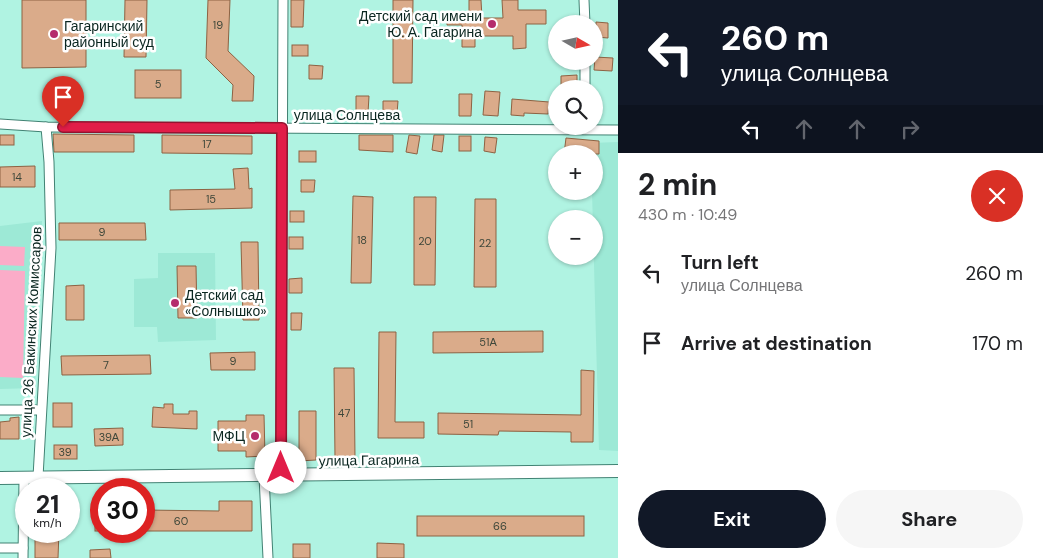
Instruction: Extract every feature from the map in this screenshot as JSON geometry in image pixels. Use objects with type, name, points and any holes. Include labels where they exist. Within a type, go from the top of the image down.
[{"type":"main road","name":"улица Гагарина","points":[[38,478],[618,471]]},
{"type":"main road","name":"улица Гагарина","points":[[0,478],[15,478]]},
{"type":"street","points":[[281,476],[283,0]]},
{"type":"street","points":[[584,0],[585,15]]},
{"type":"street","name":"улица Солнцева","points":[[0,124],[46,127],[548,128]]},
{"type":"street","name":"улица 26 Бакинских Комиссаров","points":[[38,478],[51,248],[50,162],[46,127]]},
{"type":"street","name":"улица Солнцева","points":[[603,129],[618,130]]},
{"type":"street","points":[[0,410],[41,410]]},
{"type":"street","points":[[264,476],[268,558]]},
{"type":"street","points":[[23,543],[23,558]]},
{"type":"street","points":[[0,548],[23,548]]},
{"type":"shaded area","points":[[618,142],[618,451],[599,450],[594,265],[603,265],[603,210],[593,210],[592,200],[603,200],[603,145],[592,145],[591,143]]},
{"type":"shaded area","points":[[42,221],[35,388],[0,389],[0,226]]},
{"type":"shaded area","points":[[0,246],[25,247],[24,266],[0,265]]},
{"type":"shaded area","name":"Детский сад «Солнышко»","points":[[158,253],[215,253],[216,340],[158,342],[157,327],[134,327],[134,279],[158,278]]},
{"type":"shaded area","points":[[0,270],[25,271],[23,378],[0,377]]},
{"type":"building","name":"Гагаринский районный суд","points":[[22,0],[86,0],[86,67],[22,68]]},
{"type":"building","points":[[125,0],[147,0],[146,57],[124,57]]},
{"type":"building","points":[[208,0],[230,0],[228,51],[254,76],[253,101],[232,101],[233,85],[206,58]]},
{"type":"building","points":[[291,0],[304,0],[303,27],[291,27]]},
{"type":"building","points":[[393,0],[413,0],[412,83],[393,83]]},
{"type":"building","name":"Детский сад имени Ю. А. Гагарина","points":[[469,0],[481,0],[482,18],[503,18],[502,0],[518,0],[518,10],[546,10],[546,24],[526,24],[526,48],[513,49],[513,36],[475,36],[475,47],[462,47],[462,25],[447,25],[447,14],[469,13]]},
{"type":"building","points":[[603,23],[608,23],[608,38],[603,38]]},
{"type":"building","points":[[292,45],[308,45],[308,56],[292,56]]},
{"type":"building","points":[[603,57],[613,58],[612,71],[594,70],[603,70]]},
{"type":"building","points":[[309,65],[323,66],[322,79],[309,79]]},
{"type":"building","points":[[135,70],[181,70],[181,98],[135,98]]},
{"type":"building","points":[[577,75],[577,80],[561,80],[561,76]]},
{"type":"building","points":[[485,91],[500,92],[498,116],[483,115]]},
{"type":"building","points":[[459,94],[472,94],[471,116],[459,116]]},
{"type":"building","points":[[356,96],[369,96],[368,113],[356,112]]},
{"type":"building","points":[[512,99],[548,102],[548,114],[524,113],[524,116],[511,115]]},
{"type":"building","points":[[383,101],[398,101],[397,114],[383,113]]},
{"type":"building","points":[[53,134],[134,135],[134,152],[54,152]]},
{"type":"building","points":[[0,135],[14,135],[14,145],[0,145]]},
{"type":"building","points":[[162,135],[252,136],[252,154],[162,153]]},
{"type":"building","points":[[359,135],[393,135],[393,152],[359,150]]},
{"type":"building","points":[[409,135],[420,136],[417,154],[406,152]]},
{"type":"building","points":[[434,135],[444,135],[442,152],[432,150]]},
{"type":"building","points":[[459,136],[471,136],[471,151],[459,151]]},
{"type":"building","points":[[485,137],[497,138],[495,153],[484,151]]},
{"type":"building","points":[[566,138],[599,141],[599,145],[565,145]]},
{"type":"building","points":[[299,151],[316,151],[316,162],[299,162]]},
{"type":"building","points":[[35,166],[35,187],[0,187],[0,167]]},
{"type":"building","points":[[248,168],[249,189],[252,188],[252,208],[170,210],[170,190],[235,189],[233,169]]},
{"type":"building","points":[[301,180],[315,180],[314,192],[301,192]]},
{"type":"building","points":[[353,196],[373,197],[371,283],[351,283]]},
{"type":"building","points":[[414,197],[436,197],[435,285],[414,285]]},
{"type":"building","points":[[475,199],[496,199],[496,287],[474,287]]},
{"type":"building","points":[[290,211],[304,211],[304,222],[290,222]]},
{"type":"building","points":[[59,223],[145,223],[146,240],[59,240]]},
{"type":"building","points":[[289,237],[303,237],[303,249],[289,249]]},
{"type":"building","points":[[241,242],[258,242],[259,320],[243,320]]},
{"type":"building","points":[[177,266],[196,266],[197,318],[178,318]]},
{"type":"building","points":[[302,278],[302,293],[289,293],[289,279]]},
{"type":"building","points":[[84,285],[84,320],[66,320],[66,286]]},
{"type":"building","points":[[291,313],[302,313],[301,330],[291,330]]},
{"type":"building","points":[[543,331],[543,352],[433,353],[433,332]]},
{"type":"building","points":[[379,332],[396,332],[395,422],[424,422],[424,438],[378,438]]},
{"type":"building","points":[[255,352],[255,370],[211,370],[210,353]]},
{"type":"building","points":[[150,355],[151,374],[62,375],[61,356]]},
{"type":"building","points":[[334,368],[354,368],[355,458],[335,458]]},
{"type":"building","points":[[581,370],[594,371],[593,442],[571,442],[571,432],[499,431],[498,435],[438,434],[438,413],[581,415]]},
{"type":"building","points":[[53,403],[72,403],[72,427],[53,427]]},
{"type":"building","points":[[164,404],[173,404],[173,414],[189,414],[189,411],[197,411],[197,429],[152,427],[153,407],[164,408]]},
{"type":"building","points":[[299,411],[316,411],[316,460],[299,461]]},
{"type":"building","points":[[246,415],[264,415],[265,456],[246,457],[246,451],[218,451],[218,421],[246,421]]},
{"type":"building","points":[[19,417],[19,439],[0,439],[0,422],[10,421],[10,418]]},
{"type":"building","points":[[123,428],[123,445],[95,446],[94,429]]},
{"type":"building","points":[[54,445],[77,445],[77,459],[54,459]]},
{"type":"building","points":[[219,501],[252,501],[252,531],[155,531],[155,510],[219,511]]},
{"type":"building","points":[[417,516],[584,516],[584,536],[417,536]]},
{"type":"building","points":[[35,543],[59,543],[58,558],[35,558]]},
{"type":"building","points":[[377,543],[404,544],[404,558],[377,558]]},
{"type":"building","points":[[293,544],[310,544],[310,558],[293,558]]},
{"type":"building","points":[[110,549],[111,558],[90,558],[90,550]]},
{"type":"place","name":"Детский сад имени Ю. А. Гагарина","points":[[492,24]]},
{"type":"place","name":"Гагаринский районный суд","points":[[54,34]]},
{"type":"place","name":"Детский сад «Солнышко»","points":[[175,303]]},
{"type":"place","name":"МФЦ","points":[[255,436]]},
{"type":"route","points":[[63,127],[282,128],[281,468]]}]
